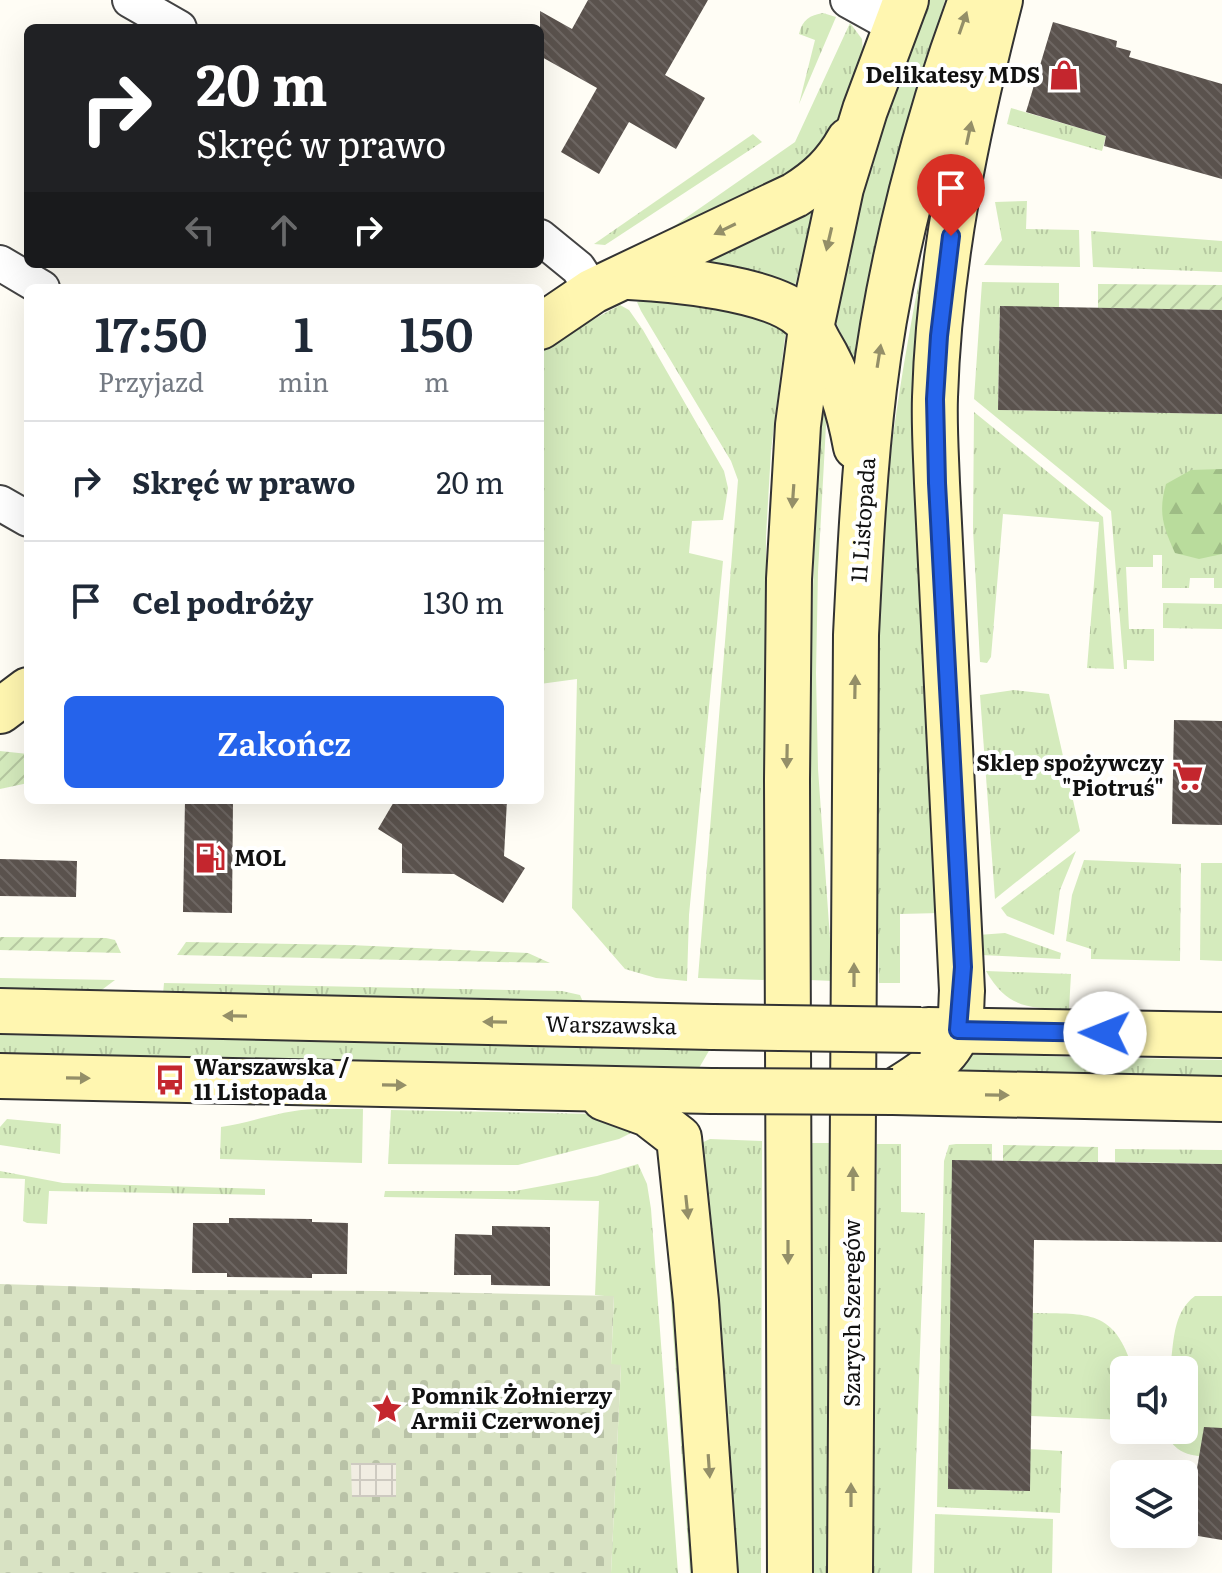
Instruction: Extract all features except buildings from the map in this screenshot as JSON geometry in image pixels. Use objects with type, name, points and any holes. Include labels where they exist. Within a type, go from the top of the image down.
[{"type":"main road","name":"11 Listopada","points":[[854,1053],[856,635],[864,489],[874,384],[886,314],[921,160],[971,0]]},
{"type":"main road","points":[[911,1087],[951,1044],[940,1030],[963,967],[935,399],[951,236],[966,145],[1000,0]]},
{"type":"main road","points":[[790,1573],[777,1044],[787,780],[789,579],[798,425],[811,328],[841,188],[900,13]]},
{"type":"main road","points":[[544,325],[610,284],[795,195],[820,179],[848,143],[865,110]]},
{"type":"main road","points":[[610,284],[675,279],[775,302],[796,313],[811,328],[831,361],[844,394],[864,489]]},
{"type":"main road","points":[[0,711],[24,693]]},
{"type":"main road","name":"Warszawska","points":[[0,1011],[911,1087],[1222,1099]]},
{"type":"main road","name":"Warszawska","points":[[0,1076],[571,1088],[707,1069],[777,1044],[940,1030],[1222,1035]]},
{"type":"main road","name":"Szarych Szeregów","points":[[850,1573],[854,1053]]},
{"type":"main road","points":[[707,1069],[680,1121],[679,1138],[696,1301],[715,1573]]},
{"type":"main road","points":[[571,1088],[648,1114],[679,1138]]},
{"type":"street","points":[[130,0],[172,24]]},
{"type":"street","points":[[848,0],[900,13]]},
{"type":"street","points":[[544,240],[578,268],[610,284]]},
{"type":"street","points":[[0,263],[35,284]]},
{"type":"street","points":[[0,503],[24,517]]},
{"type":"green space","points":[[927,0],[945,0],[898,159],[855,365],[834,318],[870,166]]},
{"type":"green space","points":[[823,13],[836,17],[799,104],[815,40],[799,34],[807,19]]},
{"type":"green space","points":[[850,23],[862,39],[863,53],[841,120],[805,168],[657,238],[795,142]]},
{"type":"green space","points":[[1011,108],[1106,136],[1102,151],[1007,124]]},
{"type":"green space","points":[[753,134],[762,142],[605,245],[594,244]]},
{"type":"green space","points":[[943,162],[940,913],[900,914],[900,983],[879,983],[875,734],[881,547],[904,363]]},
{"type":"green space","points":[[1027,201],[1026,229],[1079,230],[1080,267],[984,265],[1002,240],[995,202]]},
{"type":"green space","points":[[815,205],[795,286],[683,268]]},
{"type":"green space","points":[[1091,231],[1222,241],[1222,272],[1093,267]]},
{"type":"green space","points":[[982,282],[1059,283],[1059,307],[1000,307],[998,410],[1222,414],[1222,588],[1214,588],[1214,578],[1190,578],[1189,588],[1162,588],[1162,555],[1153,555],[1153,567],[1126,567],[1129,629],[1154,629],[1154,661],[1127,660],[1127,669],[1124,669],[1111,511],[974,399]]},
{"type":"green space","points":[[1098,284],[1222,285],[1222,310],[1098,308]]},
{"type":"green space","points":[[643,300],[752,312],[786,329],[771,451],[766,536],[767,980],[698,978],[738,480],[731,461],[641,311],[637,302]]},
{"type":"green space","points":[[620,305],[629,310],[724,471],[728,488],[723,520],[692,521],[689,553],[723,561],[689,915],[687,981],[656,978],[625,969],[572,908],[577,679],[544,683],[544,349]]},
{"type":"green space","points":[[823,390],[827,407],[816,673],[818,769],[833,981],[810,980],[809,706],[819,412]]},
{"type":"green space","points":[[974,412],[1103,517],[1114,669],[1087,668],[1099,522],[1003,514],[991,657],[987,663],[980,662],[973,529]]},
{"type":"green space","points":[[1222,469],[1222,554],[1199,559],[1175,553],[1163,519],[1166,484],[1191,470]]},
{"type":"green space","points":[[1163,603],[1222,604],[1222,629],[1163,628]]},
{"type":"green space","points":[[1014,690],[1049,694],[1080,831],[995,899],[980,695]]},
{"type":"green space","points":[[0,751],[24,754],[24,784],[0,789]]},
{"type":"green space","points":[[1076,851],[1060,890],[1054,935],[1007,916],[1001,908]]},
{"type":"green space","points":[[1084,860],[1181,864],[1180,961],[1091,959],[1091,949],[1066,941],[1072,895]]},
{"type":"green space","points":[[1201,863],[1222,863],[1222,961],[1200,960]]},
{"type":"green space","points":[[1005,933],[1061,953],[1060,959],[981,955],[978,935]]},
{"type":"green space","points":[[0,937],[106,938],[115,940],[121,953],[0,950]]},
{"type":"green space","points":[[186,942],[528,953],[550,963],[177,955]]},
{"type":"green space","points":[[986,971],[1071,974],[1069,1009],[1021,1004],[1003,993]]},
{"type":"green space","points":[[0,978],[115,980],[99,992],[0,992]]},
{"type":"green space","points":[[164,983],[562,991],[580,995],[583,1002],[163,994]]},
{"type":"green space","points":[[0,1035],[710,1049],[699,1068],[0,1056]]},
{"type":"green space","points":[[950,1054],[1222,1060],[1222,1078],[1085,1073],[954,1073]]},
{"type":"green space","points":[[315,1109],[363,1109],[362,1163],[220,1159],[221,1127]]},
{"type":"green space","points":[[391,1110],[595,1114],[637,1130],[619,1139],[518,1165],[388,1164]]},
{"type":"green space","points":[[7,1119],[61,1124],[60,1154],[0,1145],[0,1127]]},
{"type":"green space","points":[[710,1139],[762,1141],[761,1573],[730,1573],[699,1144]]},
{"type":"green space","points":[[810,1143],[829,1143],[827,1573],[810,1573]]},
{"type":"green space","points":[[877,1144],[901,1144],[901,1212],[925,1213],[912,1573],[873,1573]]},
{"type":"green space","points":[[992,1144],[992,1161],[953,1160],[948,1489],[1030,1491],[1030,1449],[1062,1451],[1060,1513],[937,1507],[944,1161],[949,1145]]},
{"type":"green space","points":[[1003,1145],[1098,1147],[1098,1162],[1003,1161]]},
{"type":"green space","points":[[1115,1149],[1222,1150],[1222,1164],[1115,1162]]},
{"type":"green space","points":[[661,1161],[670,1216],[699,1573],[690,1573]]},
{"type":"green space","points":[[638,1164],[647,1184],[651,1209],[678,1573],[611,1573],[621,1365],[611,1365],[614,1297],[595,1295],[599,1201],[384,1197],[385,1191],[515,1191],[597,1176]]},
{"type":"green space","points":[[0,1171],[63,1183],[265,1189],[265,1195],[49,1191],[47,1224],[27,1223],[23,1221],[25,1179],[0,1178]]},
{"type":"green space","points":[[0,1284],[614,1296],[611,1364],[621,1365],[611,1573],[0,1573]]},
{"type":"green space","points":[[1195,1296],[1222,1296],[1222,1457],[1187,1454],[1173,1444],[1198,1444],[1198,1356],[1172,1356],[1178,1320],[1187,1303]]},
{"type":"green space","points":[[1033,1313],[1084,1315],[1108,1325],[1118,1336],[1128,1356],[1110,1356],[1110,1419],[1031,1416]]},
{"type":"green space","points":[[935,1514],[1053,1519],[1052,1573],[934,1573]]},
{"type":"shaded area","points":[[351,1463],[396,1463],[396,1497],[352,1497]]},
{"type":"place","name":"Delikatesy MDS","points":[[1064,75]]},
{"type":"place","name":"Sklep spożywczy \"Piotruś\"","points":[[1188,776]]},
{"type":"place","name":"MOL","points":[[210,858]]},
{"type":"place","name":"Warszawska / 11 Listopada","points":[[170,1080]]},
{"type":"place","name":"Pomnik Żołnierzy Armii Czerwonej","points":[[387,1409]]},
{"type":"route","points":[[951,236],[935,399],[963,967],[958,1030],[1105,1033]]}]
